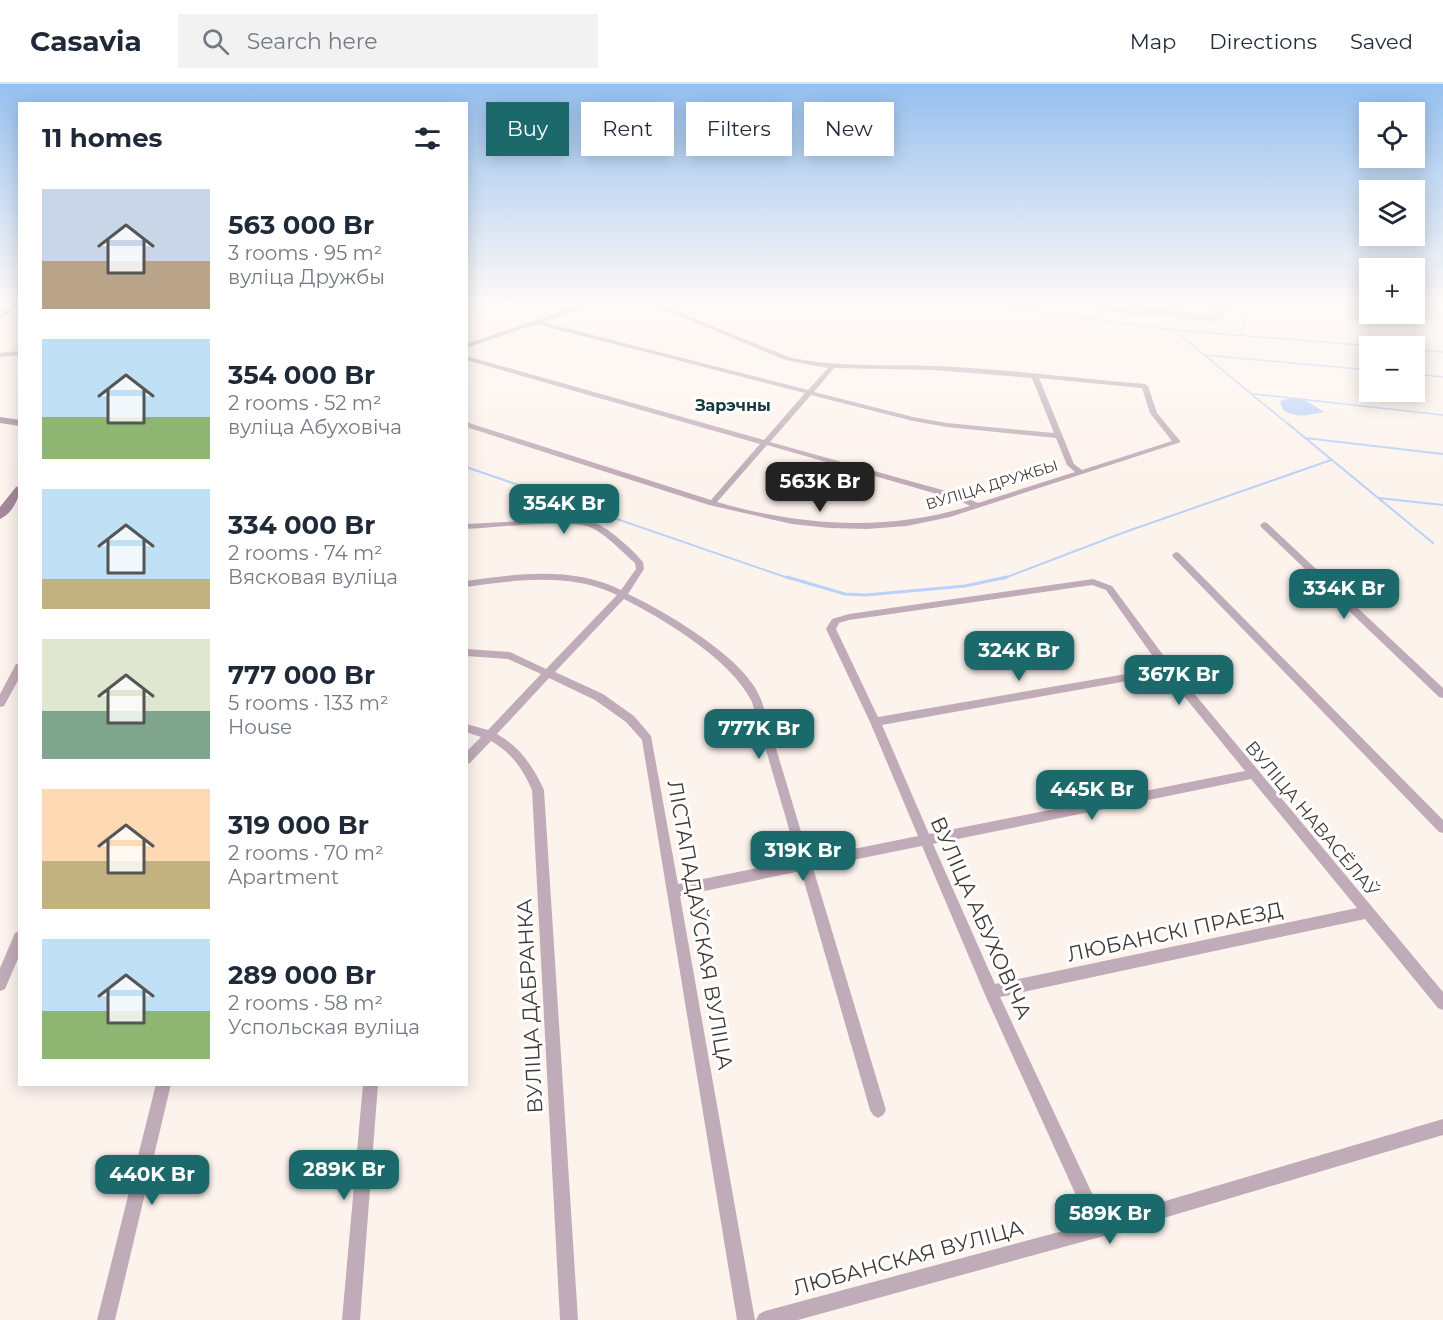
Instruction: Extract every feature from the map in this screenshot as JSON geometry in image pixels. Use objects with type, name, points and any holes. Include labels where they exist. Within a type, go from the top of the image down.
[{"type":"main road","points":[[0,420],[18,423]]},
{"type":"main road","points":[[0,515],[18,492]]},
{"type":"street","points":[[475,360],[968,500],[976,506]]},
{"type":"street","points":[[683,360],[947,425],[1060,436]]},
{"type":"street","points":[[794,360],[831,368],[933,368],[1035,377],[1071,465],[1079,472]]},
{"type":"street","points":[[712,503],[831,368]]},
{"type":"street","name":"ВУЛІЦА ДРУЖБЫ","points":[[468,425],[712,503],[780,521],[853,528],[919,522],[1177,442],[1154,413],[1145,386],[1035,377]]},
{"type":"street","points":[[468,526],[582,522],[593,525],[606,533],[639,562],[640,569],[623,594],[468,758]]},
{"type":"street","points":[[1264,525],[1443,694]]},
{"type":"street","points":[[1176,555],[1443,828]]},
{"type":"street","points":[[468,584],[525,577],[598,584],[623,594],[681,629],[727,663],[746,681],[757,702],[878,1110]]},
{"type":"street","name":"ВУЛІЦА НАВАСЁЛАЎ","points":[[835,621],[849,617],[1093,582],[1109,588],[1168,670],[1443,1003]]},
{"type":"street","name":"ВУЛІЦА АБУХОВІЧА","points":[[835,621],[831,629],[875,722],[991,992],[1100,1229]]},
{"type":"street","name":"ЛІСТАПАДАЎСКАЯ ВУЛІЦА","points":[[468,652],[510,656],[549,673],[599,698],[630,719],[647,739],[746,1320]]},
{"type":"street","points":[[875,722],[1168,670]]},
{"type":"street","points":[[0,703],[18,671]]},
{"type":"street","name":"ВУЛІЦА ДАБРАНКА","points":[[468,728],[491,734],[524,762],[538,790],[569,1320]]},
{"type":"street","points":[[674,891],[1253,774]]},
{"type":"street","name":"ЛЮБАНСКІ ПРАЕЗД","points":[[991,992],[1368,912]]},
{"type":"street","points":[[0,984],[18,942]]},
{"type":"street","points":[[106,1320],[164,1086]]},
{"type":"street","points":[[351,1320],[372,1086]]},
{"type":"street","name":"ЛЮБАНСКАЯ ВУЛІЦА","points":[[765,1320],[1100,1229],[1443,1127]]},
{"type":"water","points":[[1292,398],[1305,400],[1324,412],[1308,415],[1288,413],[1283,410],[1280,401]]},
{"type":"waterway","points":[[1210,360],[1289,425]]},
{"type":"waterway","points":[[1256,360],[1359,369]]},
{"type":"waterway","points":[[1425,375],[1443,377]]},
{"type":"waterway","points":[[1254,394],[1443,415]]},
{"type":"waterway","points":[[1287,423],[1305,438]]},
{"type":"waterway","points":[[1305,438],[1443,454]]},
{"type":"waterway","points":[[1305,438],[1433,543]]},
{"type":"waterway","points":[[1002,579],[1125,532],[1331,460]]},
{"type":"waterway","points":[[468,468],[791,579]]},
{"type":"waterway","points":[[1379,498],[1443,505]]},
{"type":"waterway","points":[[787,577],[845,594],[866,595],[965,586],[1007,577]]},
{"type":"district","name":"Зарэчны","points":[[733,405]]}]
